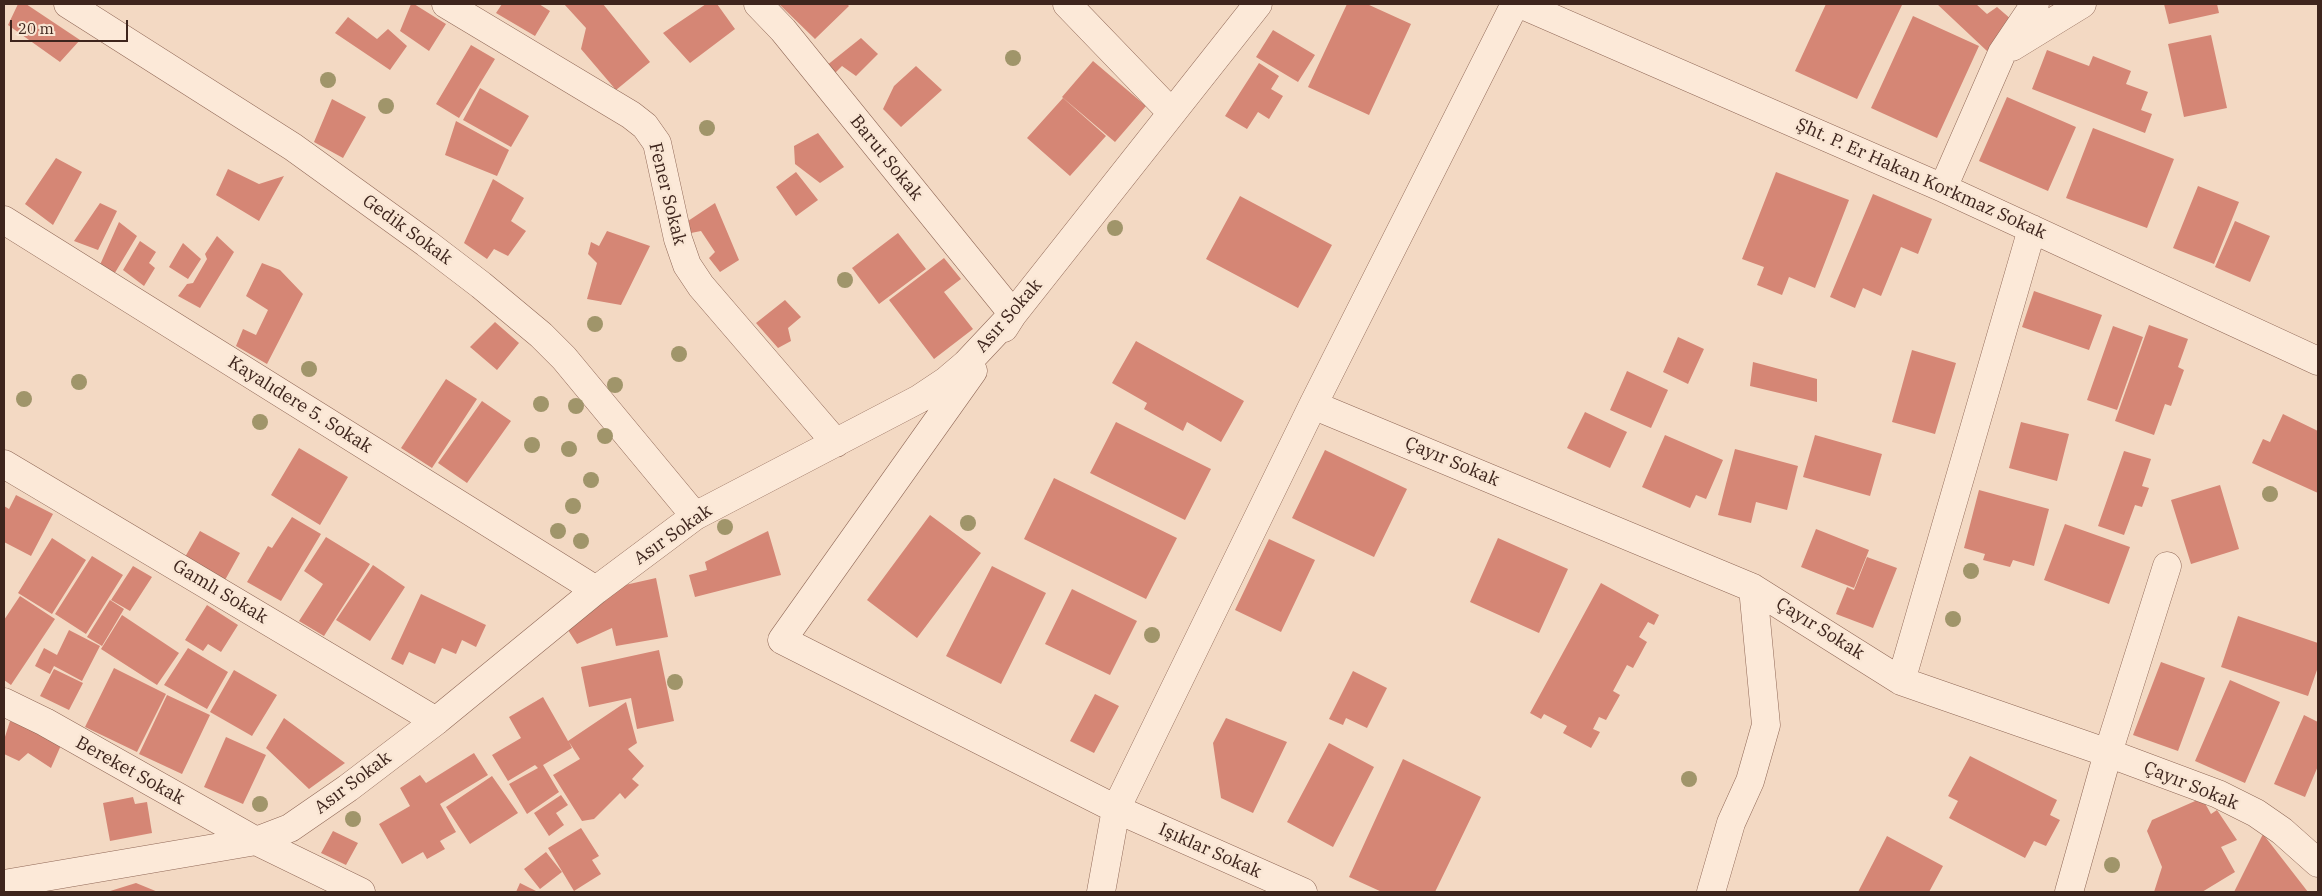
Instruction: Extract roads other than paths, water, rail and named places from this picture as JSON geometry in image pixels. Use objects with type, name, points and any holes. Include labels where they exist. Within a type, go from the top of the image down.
[{"type":"street","name":"Gedik Sokak","points":[[68,4],[293,147],[426,242],[482,286],[541,335],[564,358],[695,516]]},
{"type":"street","name":"Fener Sokak","points":[[446,4],[631,115],[645,126],[657,144],[678,239],[687,265],[701,286],[836,443]]},
{"type":"street","name":"Barut Sokak","points":[[758,4],[783,30],[1013,314]]},
{"type":"street","points":[[1067,4],[1172,114]]},
{"type":"street","name":"Asır Sokak","points":[[4,884],[256,841],[303,820],[436,720],[596,590],[695,516],[919,399],[946,381],[966,364],[1013,314],[1258,4]]},
{"type":"street","points":[[1101,892],[1116,809],[1312,404],[1515,4]]},
{"type":"street","name":"Şht. P. Er Hakan Korkmaz Sokak","points":[[1520,4],[1943,188],[2318,361]]},
{"type":"street","points":[[1943,188],[2002,53],[2035,4]]},
{"type":"street","points":[[2002,53],[2082,4]]},
{"type":"street","name":"Kayalıdere 5. Sokak","points":[[4,220],[596,590]]},
{"type":"street","points":[[1901,680],[2032,229]]},
{"type":"street","name":"Işıklar Sokak","points":[[1013,314],[782,640],[1116,809],[1303,892]]},
{"type":"street","name":"Çayır Sokak","points":[[1312,404],[1753,588],[1901,680],[2218,794],[2256,813],[2282,832],[2318,863]]},
{"type":"street","name":"Gamlı Sokak","points":[[4,464],[436,720]]},
{"type":"street","points":[[2069,892],[2108,753],[2168,566]]},
{"type":"street","points":[[1710,892],[1731,823],[1750,781],[1766,725],[1753,588]]},
{"type":"street","name":"Bereket Sokak","points":[[4,702],[45,722],[256,841],[361,892]]}]
